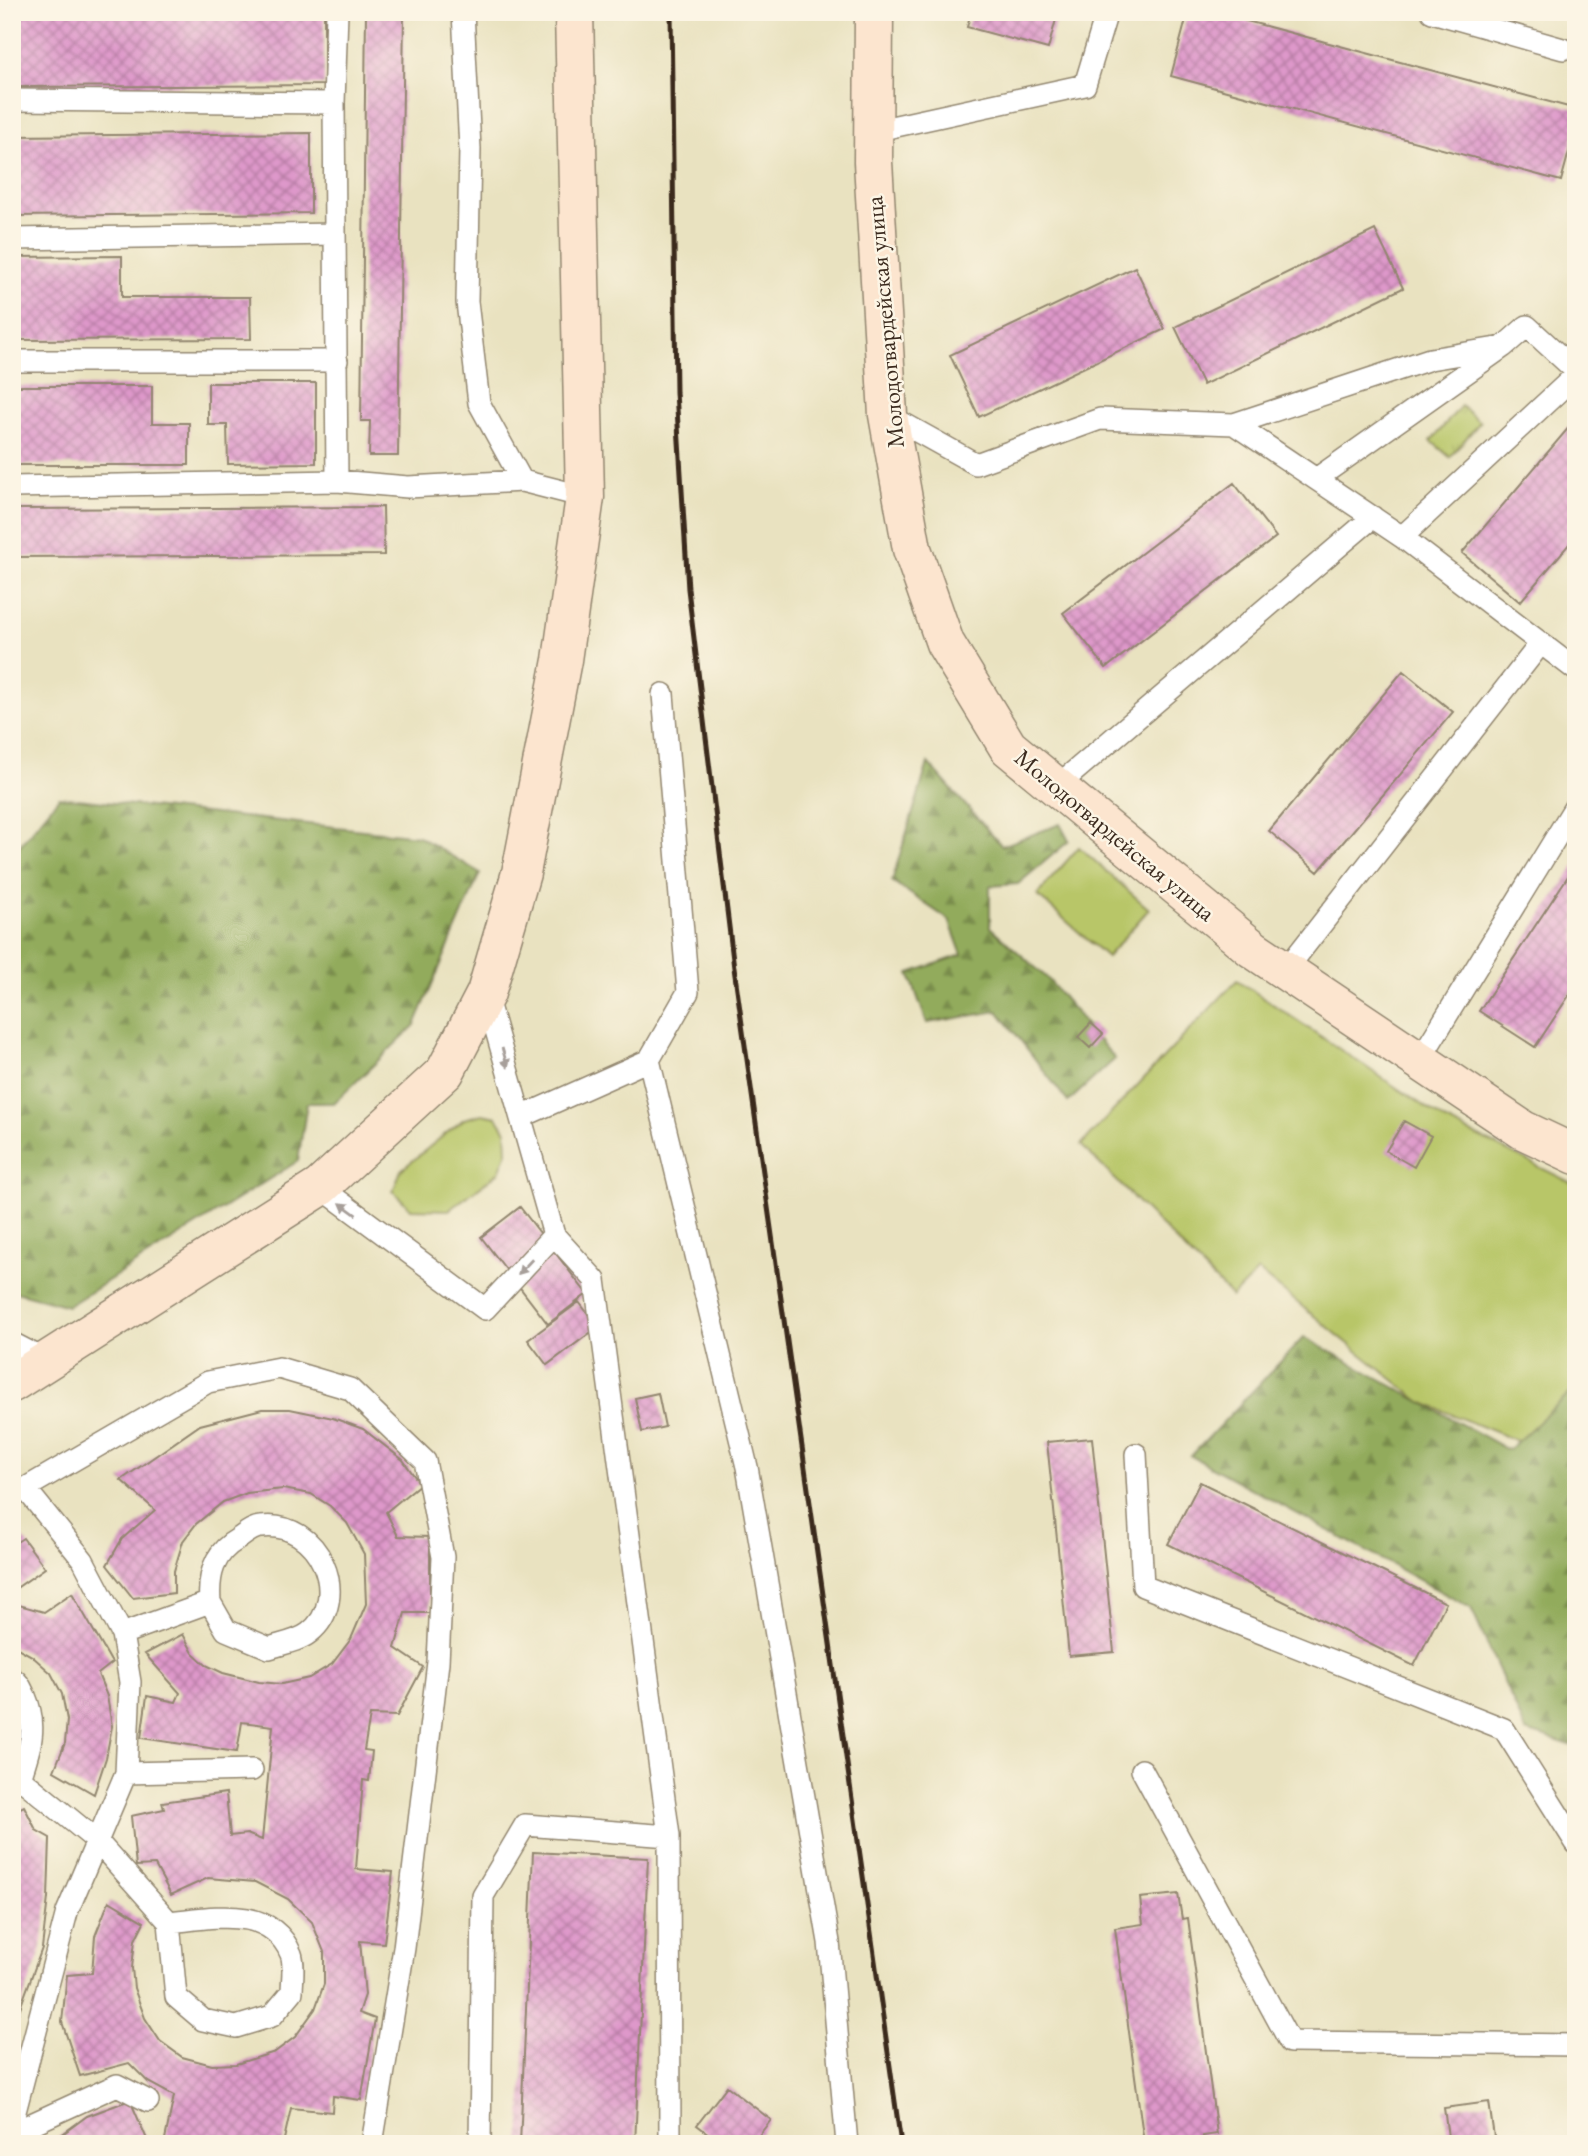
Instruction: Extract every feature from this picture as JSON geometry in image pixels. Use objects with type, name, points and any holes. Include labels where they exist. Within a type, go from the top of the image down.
[{"type":"street","points":[[12,1383],[49,1362],[320,1187],[446,1072],[486,993],[521,873],[562,660],[585,497],[575,12]]},
{"type":"street","name":"Молодогвардейская улица","points":[[874,12],[873,131],[887,415],[912,549],[945,643],[1008,747],[1253,949],[1523,1130],[1576,1155]]},
{"type":"lane","points":[[337,12],[334,103],[337,481]]},
{"type":"lane","points":[[463,12],[470,149],[467,302],[479,403],[522,481]]},
{"type":"lane","points":[[873,131],[1085,85],[1107,12]]},
{"type":"lane","points":[[1432,12],[1563,49]]},
{"type":"lane","points":[[12,100],[334,103]]},
{"type":"lane","points":[[12,239],[335,234]]},
{"type":"lane","points":[[1316,479],[1503,347],[1527,326],[1576,373],[1402,537]]},
{"type":"lane","points":[[887,415],[976,464],[1100,419],[1234,424],[1430,359],[1503,347]]},
{"type":"lane","points":[[12,361],[337,361]]},
{"type":"lane","points":[[1234,424],[1402,537],[1576,670]]},
{"type":"lane","points":[[12,487],[337,481],[408,487],[522,481],[585,497]]},
{"type":"lane","points":[[1056,787],[1373,517]]},
{"type":"lane","points":[[1285,971],[1541,643]]},
{"type":"lane","points":[[521,1117],[649,1060],[688,992],[663,694]]},
{"type":"lane","points":[[1419,1061],[1576,805]]},
{"type":"lane","points":[[486,993],[554,1235],[595,1280],[669,1836],[670,2144]]},
{"type":"lane","points":[[649,1060],[747,1467],[829,1942],[847,2144]]},
{"type":"lane","points":[[320,1187],[485,1309],[554,1235]]},
{"type":"lane","points":[[12,1343],[49,1362]]},
{"type":"lane","points":[[12,2123],[66,1912],[126,1773],[130,1682],[122,1634],[83,1560],[18,1492],[208,1382],[279,1368],[350,1389],[425,1461],[443,1557],[438,1662],[404,1948],[372,2144]]},
{"type":"lane","points":[[1136,1454],[1143,1586],[1504,1729],[1576,1843]]},
{"type":"lane","points":[[259,1526],[288,1528],[313,1543],[331,1587],[323,1618],[308,1634],[269,1648],[226,1630],[210,1602],[208,1579],[222,1548],[259,1526]]},
{"type":"lane","points":[[122,1634],[210,1602]]},
{"type":"lane","points":[[12,1678],[18,1682],[32,1712],[33,1743],[16,1780],[97,1841],[169,1922],[176,1997],[203,2020],[236,2027],[272,2016],[292,1992],[292,1955],[269,1924],[232,1916],[169,1922]]},
{"type":"lane","points":[[126,1773],[252,1770]]},
{"type":"lane","points":[[1142,1770],[1290,2042],[1576,2045]]},
{"type":"lane","points":[[480,2144],[483,1896],[525,1825],[669,1836]]},
{"type":"lane","points":[[12,2133],[117,2085],[148,2101]]},
{"type":"green space","points":[[1461,406],[1480,422],[1450,457],[1431,441]]},
{"type":"green space","points":[[928,763],[1002,846],[1060,824],[1069,841],[1018,884],[990,886],[990,927],[1047,978],[1115,1059],[1068,1102],[998,1011],[927,1023],[909,973],[962,955],[949,920],[892,881]]},
{"type":"green space","points":[[59,797],[418,836],[480,873],[415,1025],[334,1103],[307,1103],[298,1161],[68,1306],[12,1291],[12,855]]},
{"type":"green space","points":[[1079,847],[1149,909],[1107,957],[1037,895]]},
{"type":"green space","points":[[1237,980],[1446,1121],[1576,1185],[1576,1465],[1421,1402],[1258,1271],[1232,1297],[1081,1145]]},
{"type":"green space","points":[[482,1114],[497,1117],[506,1131],[507,1152],[499,1172],[449,1210],[411,1209],[393,1191],[401,1170],[464,1119]]},
{"type":"green space","points":[[1304,1337],[1508,1450],[1576,1387],[1576,1747],[1526,1731],[1471,1608],[1191,1456]]},
{"type":"building","points":[[12,12],[324,12],[324,85],[12,87]]},
{"type":"building","points":[[366,12],[404,12],[398,456],[369,456],[370,421],[361,421]]},
{"type":"building","points":[[971,12],[1058,12],[1048,49],[967,27]]},
{"type":"building","points":[[1188,12],[1213,12],[1576,109],[1576,126],[1561,181],[1171,76]]},
{"type":"building","points":[[311,133],[311,213],[12,216],[12,136]]},
{"type":"building","points":[[1375,230],[1403,288],[1203,385],[1175,327]]},
{"type":"building","points":[[122,256],[122,297],[250,297],[251,339],[12,340],[12,257]]},
{"type":"building","points":[[1135,267],[1165,329],[979,417],[950,355]]},
{"type":"building","points":[[208,383],[316,383],[316,463],[228,464],[227,425],[208,425]]},
{"type":"building","points":[[12,386],[152,386],[152,423],[189,423],[189,465],[12,465]]},
{"type":"building","points":[[1576,419],[1576,536],[1520,602],[1462,553]]},
{"type":"building","points":[[1234,483],[1276,537],[1106,668],[1063,613]]},
{"type":"building","points":[[383,507],[384,555],[12,557],[12,509]]},
{"type":"building","points":[[1403,671],[1453,712],[1318,872],[1269,831]]},
{"type":"building","points":[[1576,864],[1576,985],[1535,1047],[1479,1011]]},
{"type":"building","points":[[1091,1023],[1103,1034],[1090,1048],[1078,1037]]},
{"type":"building","points":[[1404,1121],[1431,1136],[1414,1167],[1386,1151]]},
{"type":"building","points":[[520,1207],[587,1294],[548,1324],[481,1237]]},
{"type":"building","points":[[579,1302],[598,1327],[547,1365],[528,1340]]},
{"type":"building","points":[[658,1393],[665,1427],[642,1432],[635,1398]]},
{"type":"building","points":[[262,1409],[290,1409],[333,1418],[363,1429],[403,1460],[420,1484],[386,1512],[398,1536],[430,1537],[430,1613],[405,1613],[395,1648],[423,1667],[397,1716],[370,1715],[364,1750],[372,1751],[369,1781],[363,1780],[356,1869],[393,1872],[384,1943],[360,1941],[365,1995],[359,2013],[375,2019],[361,2100],[333,2096],[332,2112],[291,2108],[283,2144],[164,2144],[174,2096],[148,2082],[129,2063],[80,2076],[62,2022],[67,1975],[92,1973],[95,1936],[109,1901],[144,1922],[135,1940],[132,1968],[134,1988],[145,2018],[160,2041],[182,2057],[212,2065],[236,2064],[275,2052],[295,2037],[315,2009],[324,1984],[324,1952],[312,1922],[288,1899],[255,1882],[208,1878],[171,1895],[155,1865],[136,1866],[131,1816],[164,1809],[162,1802],[226,1793],[230,1836],[247,1834],[262,1840],[273,1726],[242,1722],[237,1752],[141,1738],[147,1696],[176,1702],[180,1693],[145,1654],[183,1634],[193,1653],[206,1665],[223,1673],[259,1682],[282,1684],[309,1678],[332,1664],[351,1639],[366,1604],[364,1554],[347,1523],[330,1506],[311,1494],[283,1489],[247,1493],[223,1502],[196,1524],[183,1541],[174,1571],[174,1593],[133,1598],[107,1565],[122,1539],[155,1510],[121,1480],[200,1425]]},
{"type":"building","points":[[1092,1438],[1114,1652],[1069,1656],[1047,1442]]},
{"type":"building","points":[[1200,1482],[1446,1603],[1414,1666],[1168,1544]]},
{"type":"building","points":[[23,1538],[45,1568],[12,1591],[12,1545]]},
{"type":"building","points":[[72,1593],[112,1663],[98,1674],[107,1696],[112,1726],[106,1758],[94,1794],[54,1771],[65,1743],[67,1720],[62,1694],[51,1673],[32,1656],[12,1645],[12,1603],[44,1612]]},
{"type":"building","points":[[24,1806],[36,1830],[50,1838],[48,1898],[42,1948],[12,2030],[12,1812]]},
{"type":"building","points":[[533,1852],[648,1858],[635,2144],[520,2144]]},
{"type":"building","points":[[1178,1894],[1182,1919],[1188,1918],[1217,2134],[1203,2136],[1204,2144],[1148,2144],[1144,2143],[1115,1928],[1143,1924],[1140,1898]]},
{"type":"building","points":[[727,2086],[771,2120],[752,2144],[722,2144],[697,2125]]},
{"type":"building","points":[[130,2100],[149,2144],[49,2144],[87,2116]]},
{"type":"building","points":[[1489,2102],[1495,2144],[1449,2144],[1444,2108]]},
{"type":"railway","points":[[671,12],[676,392],[688,589],[734,968],[901,2144]]}]
